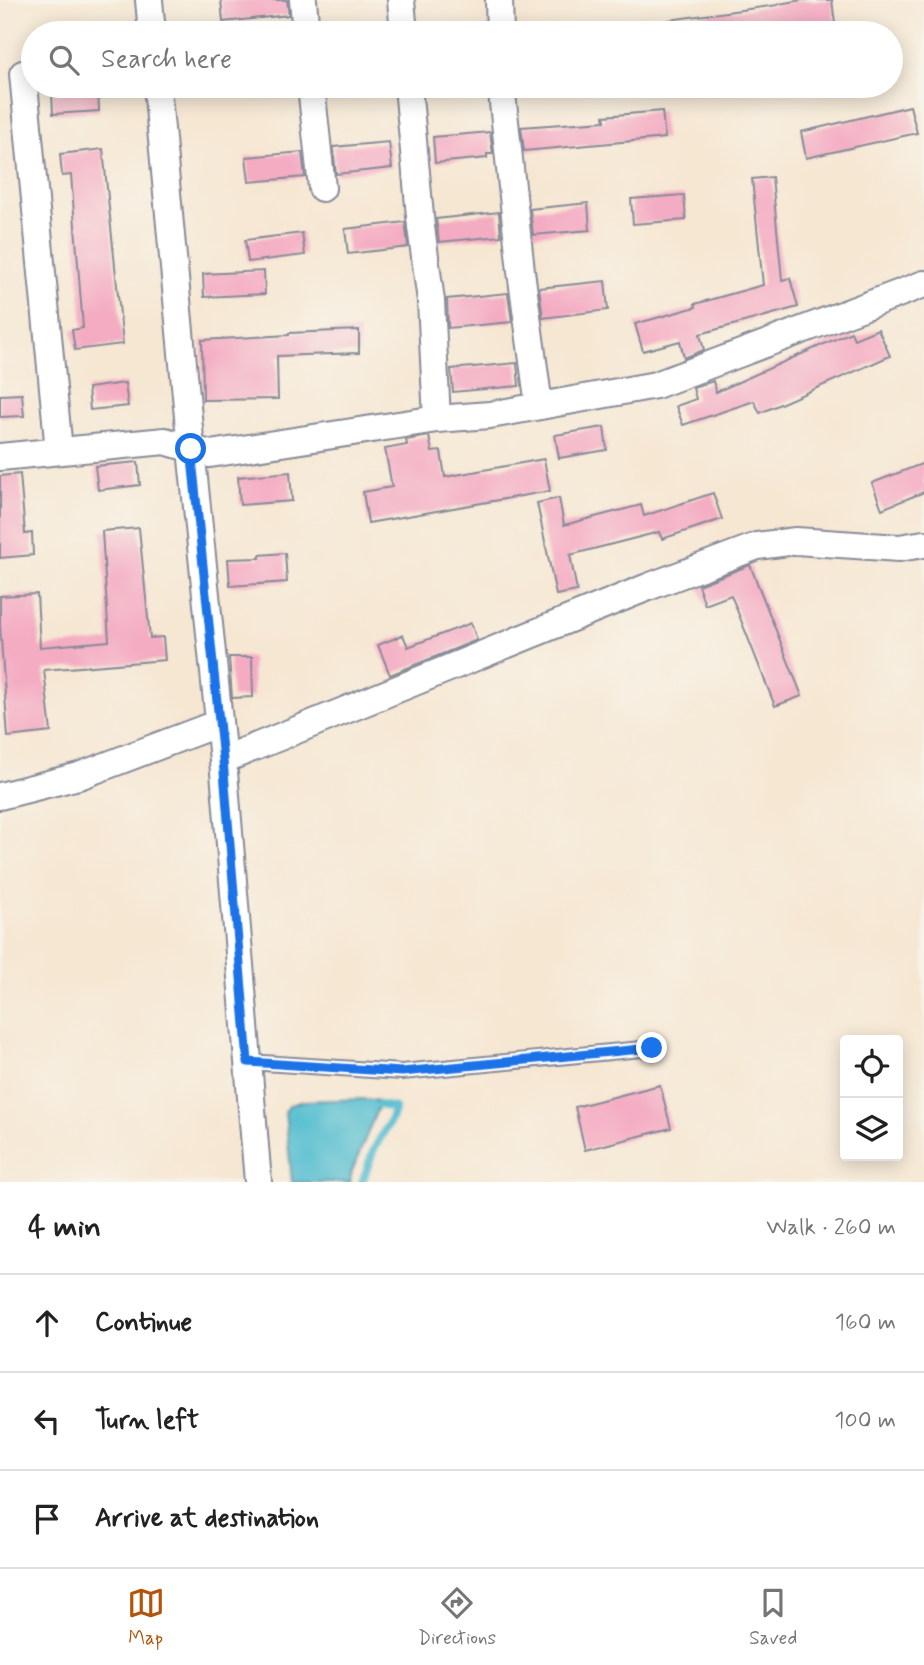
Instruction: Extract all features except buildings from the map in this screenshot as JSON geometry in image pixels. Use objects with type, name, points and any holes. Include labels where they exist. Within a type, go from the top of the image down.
[{"type":"street","points":[[149,0],[151,21]]},
{"type":"street","points":[[303,0],[305,21]]},
{"type":"street","points":[[401,0],[403,21]]},
{"type":"street","points":[[499,0],[500,21]]},
{"type":"street","points":[[19,74],[21,93]]},
{"type":"street","points":[[22,98],[59,451]]},
{"type":"street","points":[[158,98],[223,760],[258,1182]]},
{"type":"street","points":[[312,98],[322,188]]},
{"type":"street","points":[[409,98],[431,301],[437,419]]},
{"type":"street","points":[[503,98],[539,406]]},
{"type":"street","points":[[0,457],[165,441],[210,454],[437,419],[490,415],[656,385],[924,284]]},
{"type":"street","points":[[223,760],[648,587],[757,546],[796,541],[899,548],[924,544]]},
{"type":"street","points":[[0,796],[79,776],[219,723]]},
{"type":"lane","points":[[248,1062],[402,1072],[652,1048]]},
{"type":"water","points":[[303,1101],[378,1101],[379,1105],[350,1182],[292,1182],[285,1112],[290,1105]]},
{"type":"waterway","points":[[362,1182],[374,1149],[395,1108],[379,1105]]},
{"type":"route","points":[[191,449],[223,760],[248,1062],[402,1072],[652,1048]]}]
